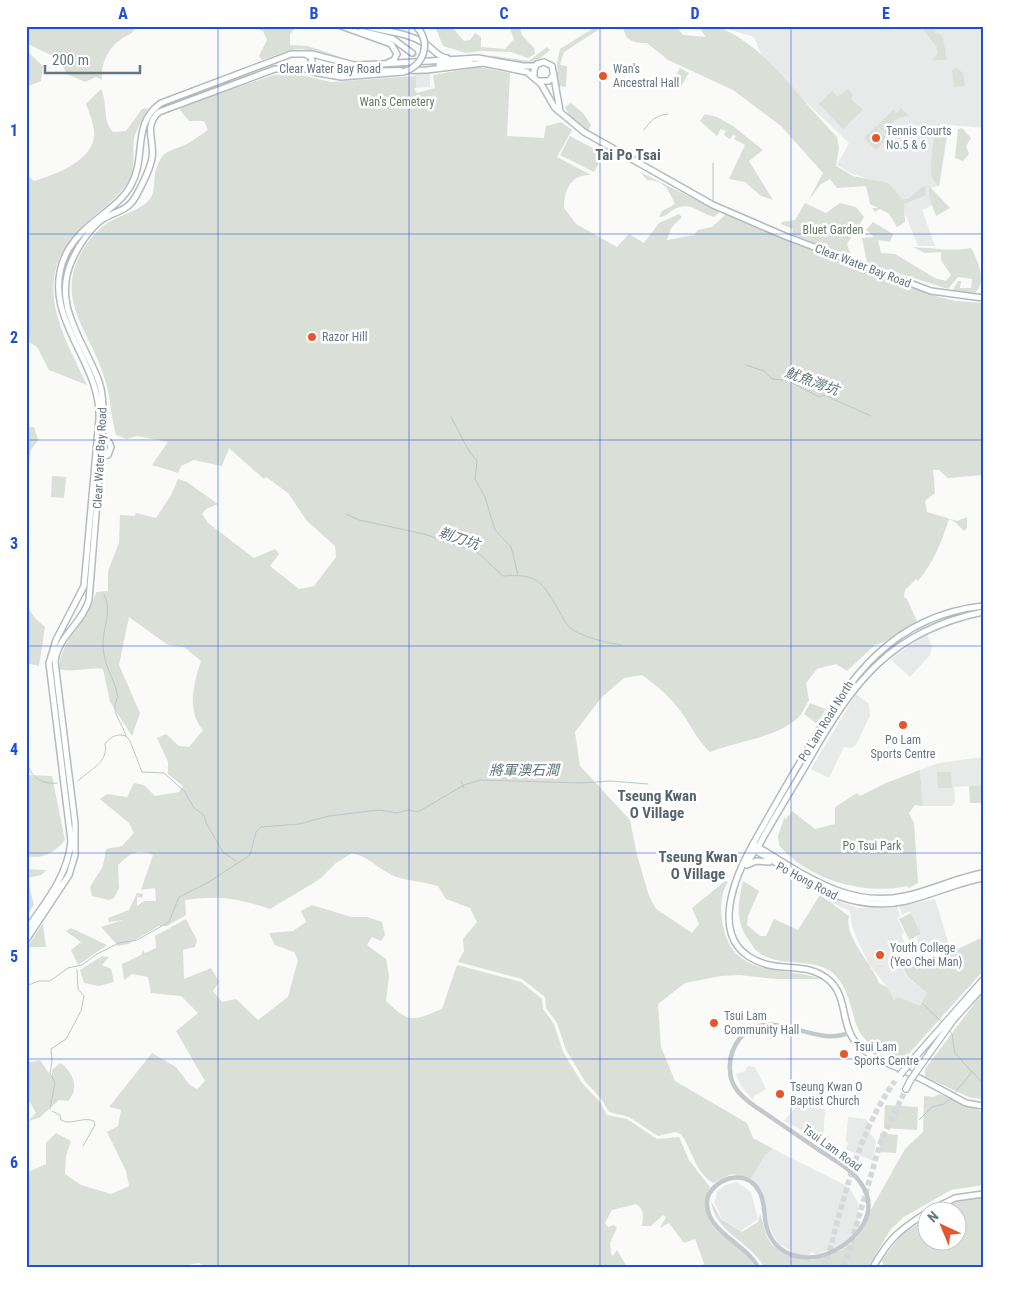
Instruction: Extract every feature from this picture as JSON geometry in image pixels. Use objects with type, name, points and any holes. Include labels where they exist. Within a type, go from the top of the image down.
[{"type":"highway","points":[[906,1088],[939,1039],[983,980]]},
{"type":"highway","points":[[896,1081],[972,994],[983,987]]},
{"type":"main road","points":[[342,26],[393,39],[412,53]]},
{"type":"main road","points":[[342,26],[393,45],[396,50],[395,58],[381,64]]},
{"type":"main road","points":[[366,26],[406,35],[426,44],[440,56],[460,58]]},
{"type":"main road","points":[[300,53],[312,59],[311,64],[306,69],[320,74],[341,77],[390,74],[409,70],[422,58],[425,42],[416,26]]},
{"type":"main road","points":[[402,63],[415,59],[423,51],[426,44]]},
{"type":"main road","name":"Clear Water Bay Road","points":[[26,930],[63,873],[70,854],[71,841],[49,663],[56,640],[78,602],[86,576],[99,410],[98,394],[62,314],[58,283],[64,260],[76,239],[124,194],[136,173],[142,126],[154,108],[170,98],[283,55],[300,53],[354,65],[460,58],[494,59],[523,66],[536,66],[541,62],[547,62],[554,72]]},
{"type":"main road","points":[[438,65],[481,63]]},
{"type":"main road","name":"Clear Water Bay Road","points":[[26,940],[69,875],[75,855],[75,824],[54,662],[61,642],[84,612],[89,600],[104,410],[102,393],[97,377],[69,320],[65,301],[66,283],[73,259],[94,228],[104,218],[125,210],[136,196],[152,160],[149,130],[153,119],[159,112],[275,69],[306,69],[336,72],[427,70],[481,63],[511,68],[537,79],[555,108],[569,122],[717,208],[785,236],[931,291],[983,298]]},
{"type":"main road","points":[[536,66],[533,72],[537,79],[549,81],[554,72]]},
{"type":"main road","points":[[554,72],[560,111]]},
{"type":"main road","points":[[124,194],[122,200],[125,204],[136,196]]},
{"type":"main road","points":[[97,450],[101,442],[109,442],[111,447],[108,455],[101,457]]},
{"type":"main road","points":[[78,602],[82,605],[89,600]]},
{"type":"main road","name":"Po Lam Road North","points":[[982,1106],[966,1103],[872,1056],[854,1040],[839,992],[825,977],[808,969],[774,966],[758,962],[737,943],[731,931],[728,910],[730,895],[741,871],[831,709],[864,666],[882,650],[915,627],[951,613],[983,606]]},
{"type":"main road","name":"Po Lam Road North","points":[[741,871],[747,865],[754,848],[827,728],[869,671],[895,648],[929,628],[944,621],[983,612]]},
{"type":"main road","name":"Po Hong Road","points":[[754,848],[776,866],[831,895],[869,904],[909,900],[983,878]]},
{"type":"main road","name":"Po Hong Road","points":[[754,848],[823,886],[842,893],[868,898],[906,896],[957,878],[983,873]]},
{"type":"main road","points":[[747,865],[763,861],[776,866]]},
{"type":"main road","points":[[951,1200],[983,1194]]},
{"type":"main road","points":[[873,1267],[886,1245],[896,1233],[916,1220]]},
{"type":"street","name":"Tsui Lam Road","points":[[758,1267],[748,1253],[718,1229],[709,1217],[708,1196],[719,1182],[736,1177],[755,1185],[762,1196],[766,1226],[772,1239],[782,1250],[803,1258],[818,1256],[848,1243],[863,1227],[869,1204],[865,1190],[856,1177],[745,1099],[734,1086],[730,1070],[731,1057],[737,1042],[744,1034],[757,1027],[776,1025],[828,1037],[842,1036],[850,1032]]},
{"type":"shaded area","points":[[718,26],[983,26],[983,128],[940,124],[939,131],[948,132],[939,186],[931,188],[933,205],[922,210],[935,246],[918,246],[902,206],[883,183],[852,174],[837,165],[849,143],[765,63],[754,37]]},
{"type":"shaded area","points":[[430,73],[430,87],[415,88],[414,74]]},
{"type":"shaded area","points":[[927,634],[932,647],[930,655],[910,677],[890,659]]},
{"type":"shaded area","points":[[856,694],[869,704],[870,716],[856,745],[851,748],[844,747],[829,778],[811,769]]},
{"type":"shaded area","points":[[983,757],[983,785],[954,787],[955,802],[952,806],[923,806],[920,770],[939,763]]},
{"type":"shaded area","points":[[825,896],[858,908],[897,906],[900,916],[897,918],[904,933],[901,935],[907,947],[904,944],[898,944],[894,953],[898,958],[905,957],[902,966],[907,977],[927,993],[920,1006],[899,997],[894,1000],[887,987],[869,964],[852,926],[850,911],[830,902]]},
{"type":"shaded area","points":[[935,899],[949,945],[919,949],[917,937],[921,934],[910,911],[902,915],[899,906]]},
{"type":"shaded area","points":[[748,1066],[755,1067],[766,1089],[754,1096],[753,1100],[741,1086],[736,1074],[745,1071]]},
{"type":"shaded area","points":[[796,1107],[825,1109],[823,1141],[784,1121]]},
{"type":"shaded area","points":[[848,1117],[865,1119],[871,1125],[870,1133],[876,1141],[873,1161],[845,1149],[848,1144],[846,1141]]},
{"type":"shaded area","points":[[773,1149],[849,1187],[858,1203],[859,1226],[855,1235],[840,1246],[817,1254],[811,1252],[809,1256],[796,1254],[778,1243],[769,1226],[763,1192],[751,1179],[765,1155]]},
{"type":"shaded area","points":[[737,1182],[751,1192],[758,1219],[741,1231],[722,1219],[714,1202],[718,1191],[725,1185]]},
{"type":"green space","points":[[26,26],[136,26],[132,33],[125,36],[109,52],[103,65],[102,80],[96,77],[85,82],[67,74],[59,59],[26,43]]},
{"type":"green space","points":[[253,26],[297,26],[290,34],[290,45],[308,46],[346,59],[303,49],[290,50],[262,60],[259,56],[267,40],[263,31]]},
{"type":"green space","points":[[435,26],[451,26],[464,41],[470,40],[475,33],[481,37],[481,47],[505,49],[514,39],[509,26],[519,26],[522,35],[534,48],[535,54],[528,58],[511,52],[481,51],[466,53],[443,46]]},
{"type":"green space","points":[[597,26],[604,26],[564,52],[560,65],[567,66],[566,87],[559,86],[557,63],[560,49]]},
{"type":"green space","points":[[623,26],[676,26],[683,35],[706,37],[698,26],[710,26],[717,27],[734,35],[767,60],[837,137],[839,148],[836,166],[853,176],[888,183],[902,199],[908,199],[925,186],[926,195],[904,204],[905,222],[897,227],[889,214],[880,209],[875,212],[872,208],[878,208],[870,204],[866,186],[837,188],[830,179],[821,184],[808,201],[823,173],[781,126],[733,90],[668,60],[647,43],[638,43],[631,40],[626,35]]},
{"type":"green space","points":[[926,27],[937,27],[934,33],[942,34],[947,60],[932,60],[938,54],[936,46],[923,29]]},
{"type":"green space","points":[[547,47],[550,50],[538,60],[525,65],[487,55],[529,61]]},
{"type":"green space","points":[[26,50],[43,66],[41,81],[26,87]]},
{"type":"green space","name":"Wan's Cemetery","points":[[479,67],[510,73],[507,136],[544,138],[546,126],[561,122],[572,130],[557,157],[591,175],[578,177],[573,181],[565,196],[564,208],[576,224],[617,247],[629,234],[644,243],[659,223],[679,214],[682,217],[671,228],[667,240],[694,235],[698,230],[712,227],[726,214],[935,296],[956,301],[983,303],[983,475],[948,478],[939,470],[933,470],[935,493],[925,501],[927,512],[957,521],[967,517],[967,528],[964,531],[949,519],[933,559],[918,581],[916,579],[905,590],[904,597],[907,599],[917,621],[884,642],[875,645],[847,671],[836,664],[817,669],[806,683],[809,700],[799,717],[780,730],[756,738],[710,752],[673,702],[642,675],[624,678],[602,697],[575,732],[580,766],[630,820],[637,855],[649,896],[656,909],[692,933],[699,924],[692,908],[725,881],[728,882],[722,895],[721,915],[727,939],[735,952],[746,961],[759,966],[822,979],[776,979],[739,975],[721,976],[685,983],[658,1004],[661,1047],[675,1081],[747,1123],[753,1138],[773,1149],[765,1155],[751,1179],[732,1174],[713,1183],[698,1167],[681,1134],[675,1132],[658,1136],[629,1117],[609,1112],[602,1100],[585,1081],[566,1050],[557,1023],[546,1008],[545,997],[522,979],[458,962],[464,951],[463,939],[477,922],[470,908],[446,899],[438,886],[396,877],[364,857],[352,853],[336,863],[320,879],[270,909],[228,898],[185,900],[186,915],[167,926],[159,926],[128,944],[118,946],[101,927],[123,920],[109,922],[108,918],[129,910],[137,893],[143,894],[142,898],[137,897],[137,906],[144,901],[156,901],[155,888],[141,890],[153,855],[142,852],[134,853],[118,865],[119,888],[114,898],[109,900],[92,896],[90,887],[103,866],[106,849],[122,846],[134,833],[129,823],[100,799],[107,794],[127,797],[134,783],[144,785],[155,796],[179,792],[183,786],[168,774],[168,762],[157,738],[166,734],[179,746],[189,747],[203,730],[198,722],[193,705],[194,687],[201,661],[184,647],[168,645],[129,617],[119,665],[140,713],[132,736],[110,702],[103,669],[59,669],[64,648],[87,612],[96,592],[108,591],[108,571],[119,543],[120,515],[135,516],[136,513],[156,518],[171,495],[178,479],[187,482],[218,504],[206,509],[202,514],[208,523],[254,558],[275,549],[279,554],[270,566],[299,589],[314,586],[336,557],[335,546],[307,521],[288,493],[266,477],[264,479],[229,448],[222,466],[194,460],[181,466],[178,473],[152,465],[168,442],[137,436],[127,439],[116,435],[109,396],[100,364],[77,314],[72,297],[72,280],[77,262],[88,242],[102,227],[112,220],[141,207],[150,199],[153,192],[156,170],[163,155],[189,143],[208,130],[204,121],[189,121],[180,110],[180,106],[274,75],[297,74],[331,82],[416,76],[416,87],[414,89],[417,93],[435,88],[433,75]]},
{"type":"green space","points":[[680,68],[689,73],[680,88],[672,82]]},
{"type":"green space","points":[[956,68],[963,73],[965,86],[954,87],[952,71]]},
{"type":"green space","points":[[101,89],[107,123],[113,132],[126,131],[142,109],[148,108],[135,135],[132,171],[129,180],[113,200],[80,229],[65,248],[56,268],[53,287],[60,325],[87,385],[49,370],[37,347],[26,340],[26,175],[34,181],[53,175],[83,157],[93,140],[94,130],[86,104]]},
{"type":"green space","points":[[847,89],[853,95],[851,99],[863,110],[843,129],[819,104],[832,91],[838,97]]},
{"type":"green space","points":[[571,103],[583,113],[591,125],[588,131],[570,118],[565,107]]},
{"type":"green space","points":[[901,108],[909,116],[900,117],[894,121],[887,136],[877,126],[893,110],[896,113]]},
{"type":"green space","points":[[705,114],[717,117],[733,126],[763,150],[749,161],[773,200],[761,196],[745,182],[729,179],[745,145],[734,139],[736,136],[733,135],[730,139],[724,135],[726,131],[721,129],[717,136],[700,121]]},
{"type":"green space","points":[[940,124],[939,131],[947,133],[939,186],[933,179],[932,173],[935,127]]},
{"type":"green space","name":"Tennis Courts No.5 & 6","points":[[876,126],[887,139],[876,150],[864,138]]},
{"type":"green space","points":[[962,128],[971,138],[966,146],[969,154],[963,161],[955,158],[958,129]]},
{"type":"green space","points":[[570,136],[604,154],[594,172],[560,155]]},
{"type":"green space","points":[[640,172],[720,212],[714,217],[687,206],[675,209],[659,217],[662,211],[675,204],[662,184],[647,180]]},
{"type":"green space","points":[[929,186],[950,208],[936,216],[929,197]]},
{"type":"green space","name":"Bluet Garden","points":[[805,203],[826,213],[840,203],[856,207],[864,217],[847,244],[852,258],[792,234],[793,229],[781,224],[782,222],[795,220]]},
{"type":"green space","points":[[873,222],[893,234],[890,242],[878,240],[881,253],[895,254],[935,278],[946,281],[951,275],[941,260],[941,252],[925,253],[913,247],[950,250],[971,248],[980,271],[979,288],[975,293],[952,291],[958,281],[961,281],[960,288],[971,288],[972,279],[958,277],[948,289],[867,263],[862,238],[874,237],[866,230]]},
{"type":"green space","points":[[26,427],[34,427],[38,440],[31,450],[26,471]]},
{"type":"green space","points":[[52,476],[66,477],[64,498],[51,497]]},
{"type":"green space","points":[[26,606],[45,627],[39,666],[26,663]]},
{"type":"green space","points":[[810,703],[826,709],[817,724],[804,714]]},
{"type":"green space","name":"Po Tsui Park","points":[[920,770],[923,806],[915,805],[909,813],[914,823],[918,883],[909,888],[907,886],[873,889],[837,882],[820,876],[805,867],[779,845],[778,836],[784,818],[786,819],[792,811],[815,829],[835,824],[835,807],[857,793],[860,796],[886,783]]},
{"type":"green space","points":[[937,772],[951,772],[952,788],[938,788]]},
{"type":"green space","points":[[26,775],[52,776],[65,840],[53,851],[38,857],[26,856],[26,838],[29,833],[26,831]]},
{"type":"green space","points":[[983,785],[983,803],[970,803],[969,786]]},
{"type":"green space","points":[[26,869],[47,870],[41,875],[27,878],[34,905],[26,916]]},
{"type":"green space","points":[[743,881],[759,891],[748,916],[747,925],[760,936],[766,936],[774,919],[798,930],[820,895],[849,916],[848,924],[854,941],[879,983],[887,987],[894,1000],[899,997],[920,1006],[927,993],[908,977],[902,966],[905,957],[941,957],[983,937],[983,971],[904,1059],[888,1054],[872,1046],[860,1032],[846,992],[836,976],[818,965],[775,960],[766,957],[754,948],[744,932],[739,918],[739,904]]},
{"type":"green space","points":[[312,905],[351,917],[367,917],[382,922],[385,935],[381,941],[372,937],[367,945],[386,959],[389,976],[386,1001],[407,1017],[418,1018],[442,1009],[457,965],[521,982],[542,999],[543,1009],[554,1024],[563,1052],[582,1083],[600,1102],[607,1115],[627,1119],[657,1139],[679,1137],[689,1160],[710,1187],[706,1202],[706,1214],[711,1224],[738,1247],[755,1267],[702,1267],[704,1263],[695,1239],[684,1243],[669,1223],[660,1228],[666,1217],[663,1215],[651,1226],[642,1226],[642,1211],[636,1204],[612,1210],[605,1223],[608,1227],[614,1225],[617,1228],[610,1243],[611,1254],[613,1256],[617,1250],[627,1267],[207,1267],[199,1263],[177,1267],[26,1267],[26,1173],[46,1164],[46,1143],[56,1133],[71,1141],[66,1156],[65,1174],[81,1185],[111,1194],[129,1186],[126,1171],[107,1132],[118,1126],[121,1110],[109,1107],[152,1053],[176,1067],[189,1084],[197,1089],[205,1081],[176,1031],[198,1013],[181,996],[151,993],[148,977],[132,974],[124,980],[122,964],[141,955],[143,950],[145,953],[156,948],[155,936],[186,919],[197,940],[195,947],[183,950],[184,979],[211,968],[219,982],[213,991],[222,1002],[236,999],[258,1020],[288,997],[298,960],[294,952],[275,945],[269,933],[293,931],[306,922],[301,911]]},
{"type":"green space","points":[[911,913],[921,934],[909,940],[899,919]]},
{"type":"green space","points":[[43,923],[46,947],[27,947]]},
{"type":"green space","points":[[71,928],[107,945],[78,965],[71,950],[81,942],[66,931]]},
{"type":"green space","points":[[102,956],[109,957],[102,965],[111,969],[114,982],[99,986],[84,983],[80,970]]},
{"type":"green space","points":[[983,992],[983,1099],[971,1098],[925,1077],[925,1069]]},
{"type":"green space","points":[[40,1060],[52,1078],[52,1070],[60,1063],[65,1066],[73,1080],[74,1091],[68,1101],[59,1100],[39,1118],[28,1121],[36,1113],[30,1102],[26,1104],[26,1063]]},
{"type":"green space","points":[[939,1094],[983,1112],[983,1185],[951,1190],[934,1200],[916,1200],[916,1210],[904,1217],[891,1229],[868,1267],[764,1267],[750,1250],[726,1229],[714,1212],[711,1201],[721,1219],[742,1232],[758,1222],[760,1214],[767,1237],[772,1245],[788,1256],[812,1260],[841,1250],[854,1241],[863,1229],[869,1213],[905,1149],[923,1132],[924,1096],[934,1097]]},
{"type":"green space","points":[[885,1105],[918,1107],[917,1130],[884,1128]]},
{"type":"green space","points":[[880,1133],[898,1135],[896,1153],[879,1152]]},
{"type":"green space","points":[[975,1197],[983,1198],[983,1267],[884,1267],[882,1260],[902,1234],[916,1225],[916,1250],[966,1250],[966,1200],[964,1200]]},
{"type":"waterway","points":[[644,130],[654,119],[668,114]]},
{"type":"waterway","points":[[713,163],[713,201]]},
{"type":"waterway","name":"魷魚灣坑","points":[[746,365],[764,371],[772,379],[787,380],[819,397],[824,395],[871,416]]},
{"type":"waterway","points":[[451,417],[469,451],[477,461],[475,479],[485,497],[495,530],[511,547],[518,575]]},
{"type":"waterway","name":"剃刀坑","points":[[346,514],[359,520],[424,534],[477,552],[503,576],[526,576],[540,583],[566,623],[575,631],[587,637],[621,645]]},
{"type":"waterway","points":[[104,595],[107,606],[103,641],[104,657],[118,697],[115,707],[117,716],[126,736]]},
{"type":"waterway","points":[[78,781],[101,761],[104,756],[105,744],[109,739],[117,735],[126,736],[130,741],[142,772],[164,773],[185,792],[194,808],[204,815],[206,823],[223,852],[236,861]]},
{"type":"waterway","points":[[26,760],[30,770],[40,781],[57,783]]},
{"type":"waterway","name":"將軍澳石澗","points":[[26,986],[39,981],[50,981],[68,968],[82,965],[97,954],[119,943],[137,940],[169,922],[179,897],[209,882],[250,855],[256,832],[261,827],[299,824],[329,816],[379,810],[397,813],[408,810],[418,812],[464,785],[480,780],[581,783],[611,781],[648,784]]},
{"type":"waterway","name":"將軍澳石澗","points":[[461,781],[464,788]]},
{"type":"waterway","points":[[50,1109],[55,1083],[50,1073],[52,1062],[51,1049],[66,1039],[81,1011],[84,996],[78,989],[77,970]]},
{"type":"waterway","points":[[922,1003],[943,1023]]},
{"type":"waterway","points":[[949,1030],[952,1034],[955,1053],[972,1072],[954,1094]]},
{"type":"waterway","points":[[972,1071],[983,1084]]},
{"type":"waterway","points":[[919,1120],[932,1107],[944,1104],[952,1097]]},
{"type":"waterway","points":[[52,1111],[60,1115],[61,1120],[65,1122],[94,1121],[95,1125],[83,1146]]},
{"type":"tunnel","points":[[412,53],[426,62],[439,65]]},
{"type":"tunnel","points":[[825,1267],[860,1147],[870,1124],[895,1081]]},
{"type":"tunnel","points":[[844,1267],[881,1141],[906,1089]]},
{"type":"place","name":"Wan's Ancestral Hall","points":[[603,76]]},
{"type":"place","name":"Tennis Courts No.5 & 6","points":[[876,138]]},
{"type":"place","name":"Razor Hill","points":[[312,337]]},
{"type":"place","name":"Po Lam Sports Centre","points":[[903,725]]},
{"type":"place","name":"Youth College (Yeo Chei Man)","points":[[880,955]]},
{"type":"place","name":"Tsui Lam Community Hall","points":[[714,1023]]},
{"type":"place","name":"Tsui Lam Sports Centre","points":[[844,1054]]},
{"type":"place","name":"Tseung Kwan O Baptist Church","points":[[780,1094]]},
{"type":"district","name":"Tai Po Tsai","points":[[628,155]]},
{"type":"district","name":"Tseung Kwan O Village","points":[[657,804]]},
{"type":"district","name":"Tseung Kwan O Village","points":[[698,866]]}]
